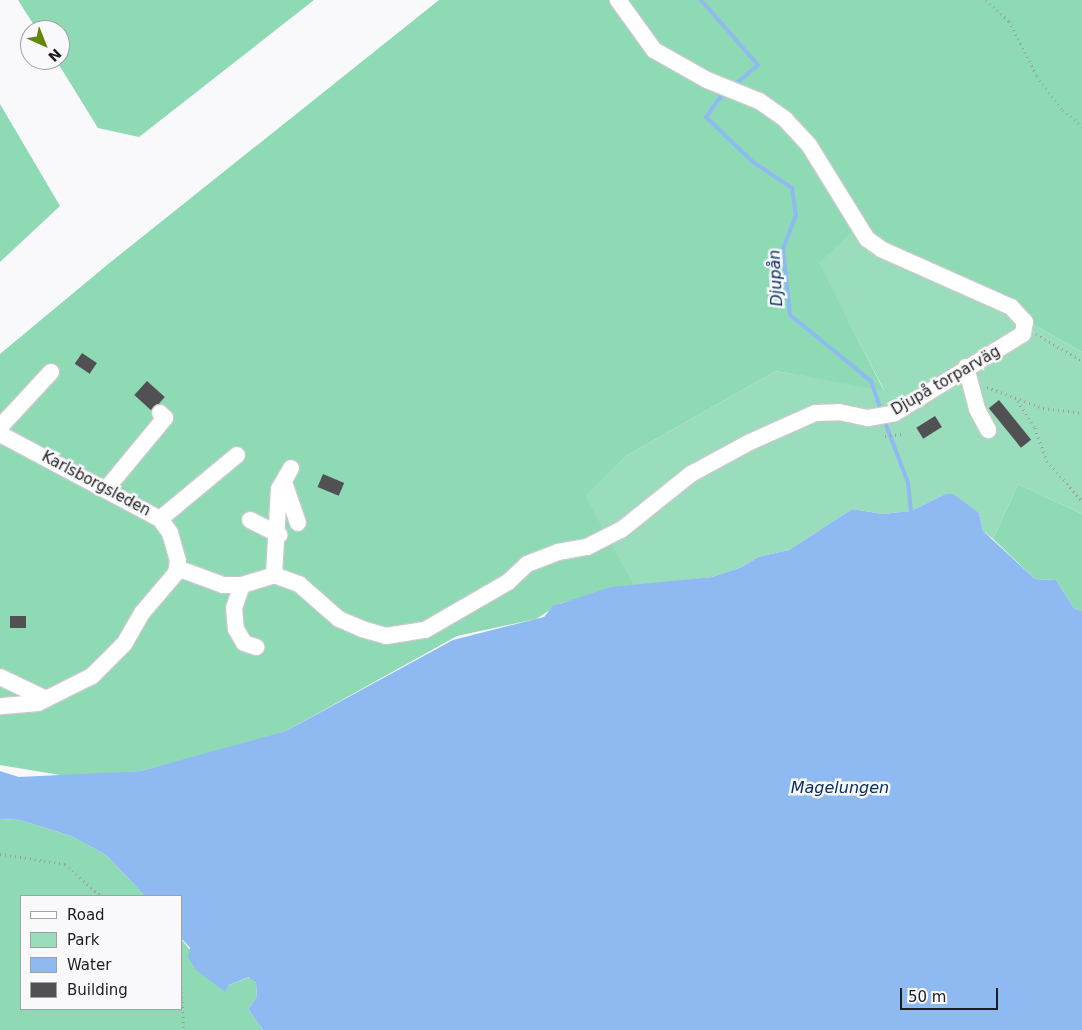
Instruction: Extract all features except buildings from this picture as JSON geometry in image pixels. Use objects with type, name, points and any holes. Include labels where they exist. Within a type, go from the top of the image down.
[{"type":"street","points":[[618,0],[654,50],[708,80],[759,101],[785,119],[809,146],[867,239],[881,249],[998,299],[1020,315],[1026,328]]},
{"type":"street","name":"Djupå torparväg","points":[[274,575],[299,584],[340,619],[362,629],[386,636],[425,630],[500,587],[527,564],[558,552],[587,547],[621,530],[691,474],[782,426],[815,413],[839,412],[868,418],[895,413],[1016,341],[1026,328]]},
{"type":"street","points":[[967,370],[976,409],[988,430]]},
{"type":"street","points":[[0,427],[51,372]]},
{"type":"street","points":[[107,488],[167,419]]},
{"type":"street","name":"Karlsborgsleden","points":[[0,434],[107,488],[160,518],[176,551],[177,568]]},
{"type":"street","points":[[160,518],[237,455]]},
{"type":"street","points":[[0,706],[38,703],[92,676],[125,643],[142,613],[177,568],[223,585],[242,585],[274,575],[279,535],[279,489],[288,476],[298,523]]},
{"type":"street","points":[[250,520],[279,535]]},
{"type":"street","points":[[242,585],[234,608],[236,629],[244,643],[256,647]]},
{"type":"street","points":[[0,677],[46,699]]},
{"type":"path","points":[[986,0],[1009,21],[1037,76],[1063,110],[1082,126]]},
{"type":"path","points":[[1026,328],[1082,361]]},
{"type":"path","points":[[967,370],[979,383],[1017,400],[1043,408],[1082,413]]},
{"type":"path","points":[[1017,400],[1035,428],[1047,461],[1082,501]]},
{"type":"path","points":[[885,436],[901,434]]},
{"type":"path","points":[[0,854],[65,864],[100,895]]},
{"type":"path","points":[[182,995],[184,1030]]},
{"type":"green space","points":[[18,0],[314,0],[139,137],[98,128],[62,70],[70,70],[70,20],[31,20]]},
{"type":"green space","points":[[439,0],[1082,0],[1082,352],[859,226],[819,263],[884,391],[776,371],[626,456],[585,496],[635,586],[561,603],[536,619],[457,636],[286,731],[202,755],[141,771],[66,776],[0,765],[0,354],[107,265]]},
{"type":"green space","points":[[0,104],[60,206],[0,262]]},
{"type":"green space","name":"Djupån","points":[[859,226],[1082,352],[1082,514],[1018,484],[993,539],[983,531],[979,513],[945,494],[911,511],[883,514],[852,509],[789,550],[758,557],[742,567],[712,577],[635,586],[584,496],[626,456],[776,371],[884,390],[818,263]]},
{"type":"green space","points":[[1018,484],[1082,514],[1082,611],[1074,608],[1056,580],[1035,579],[993,539]]},
{"type":"green space","points":[[0,819],[20,820],[71,836],[106,855],[144,895],[20,895],[20,1010],[182,1010],[182,940],[224,991],[229,985],[250,977],[256,983],[257,997],[248,1009],[263,1030],[0,1030]]},
{"type":"water","name":"Magelungen","points":[[945,494],[953,494],[979,513],[983,531],[1035,579],[1056,580],[1074,608],[1082,611],[1082,1030],[263,1030],[248,1009],[257,997],[256,983],[249,977],[229,985],[225,992],[196,970],[188,957],[190,948],[182,939],[182,895],[144,895],[106,855],[71,836],[20,820],[0,819],[0,771],[19,777],[141,771],[286,731],[453,640],[544,617],[553,606],[611,587],[712,577],[742,567],[758,557],[789,550],[852,509],[883,514],[911,511]]},
{"type":"waterway","name":"Djupån","points":[[701,0],[758,65],[734,85]]},
{"type":"waterway","name":"Djupån","points":[[722,95],[706,117],[753,162],[792,188],[796,215],[783,249],[790,315],[871,381],[880,407]]},
{"type":"waterway","name":"Djupån","points":[[885,422],[908,483],[911,511]]}]
